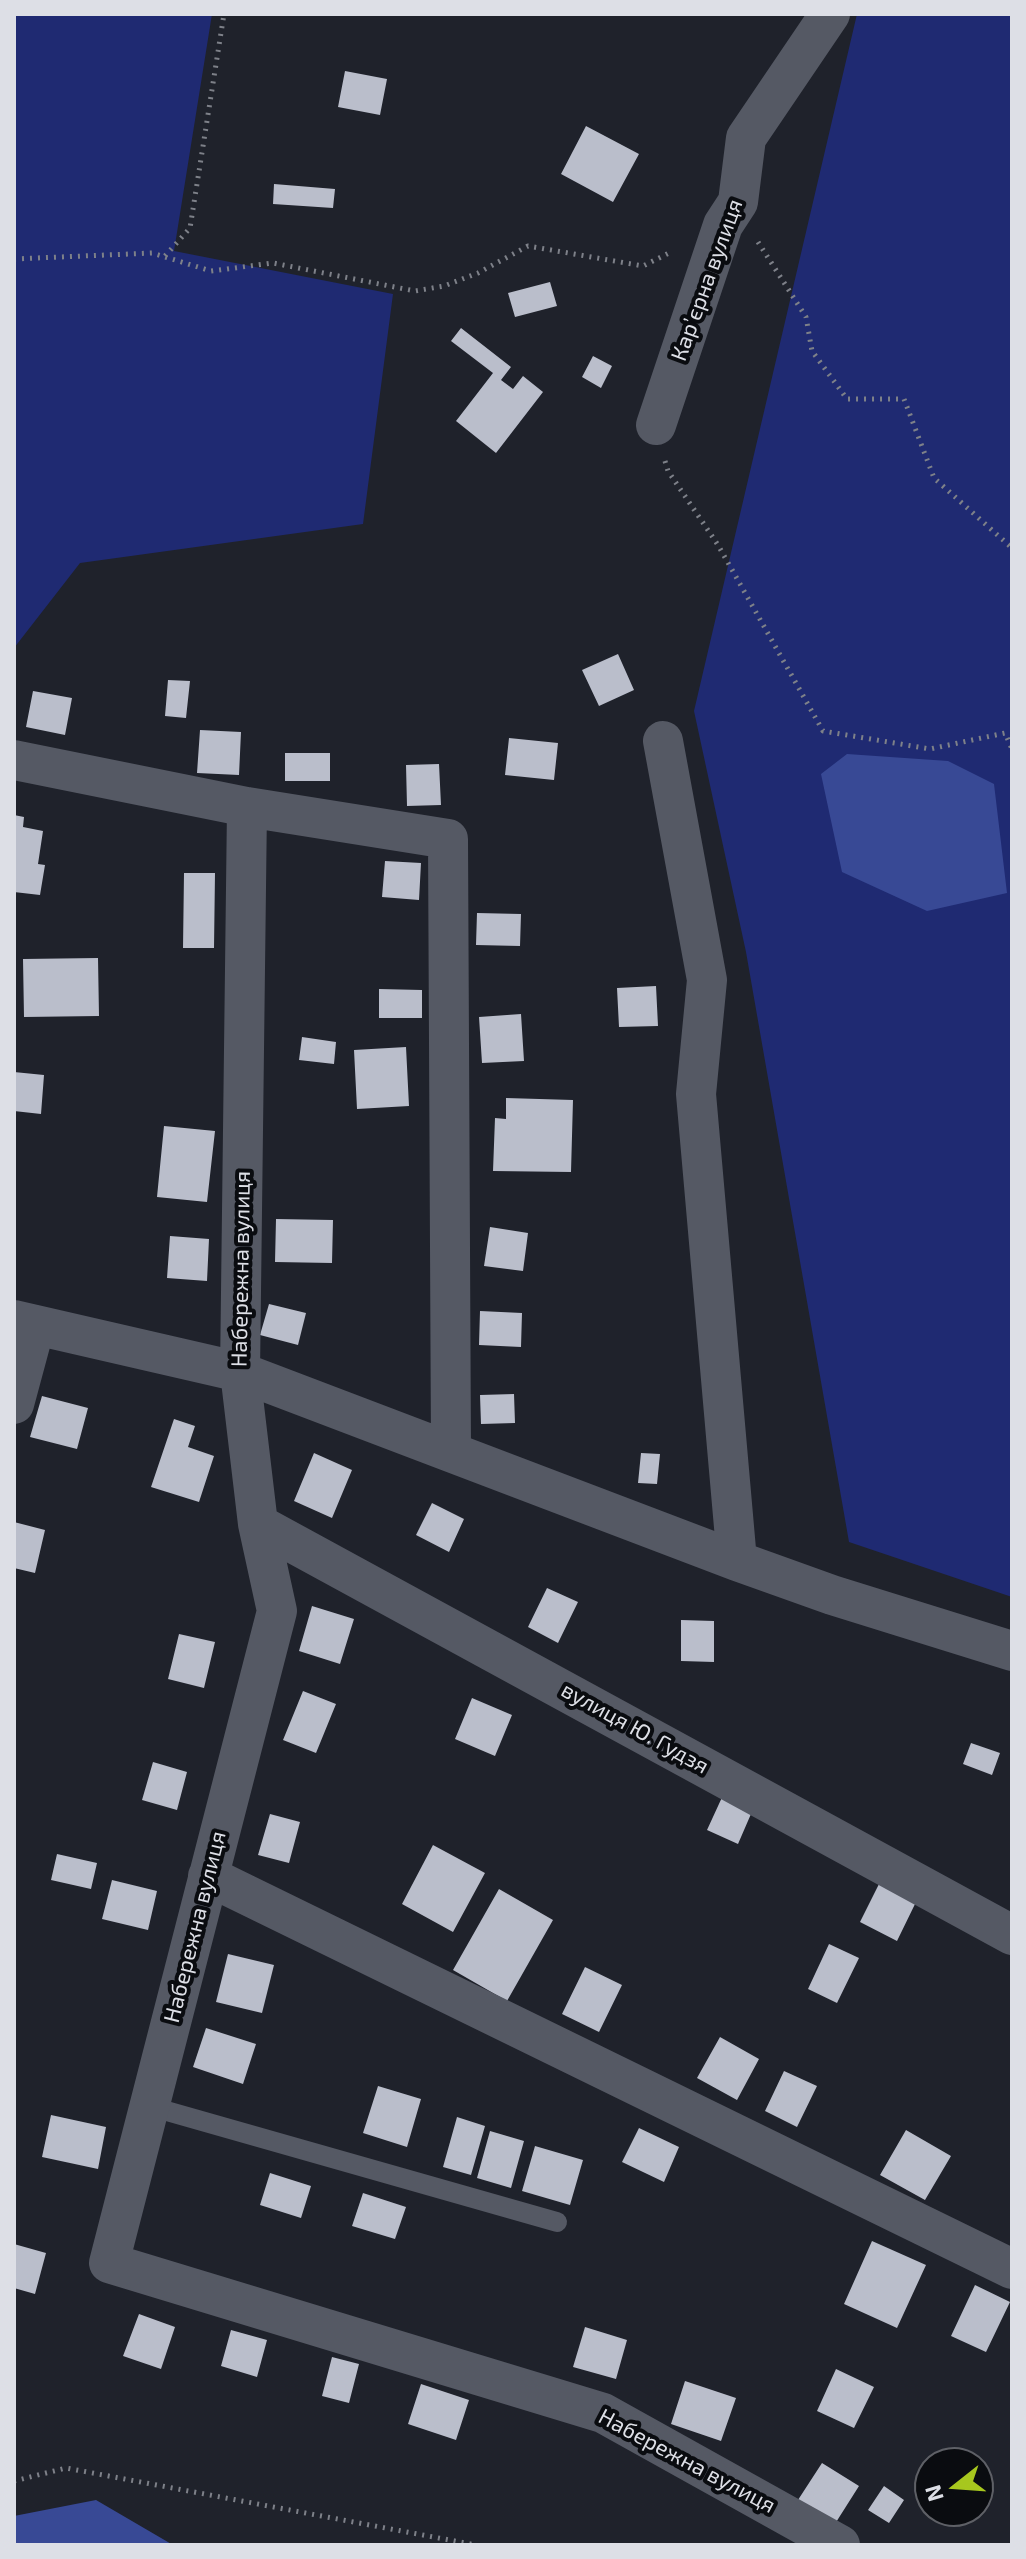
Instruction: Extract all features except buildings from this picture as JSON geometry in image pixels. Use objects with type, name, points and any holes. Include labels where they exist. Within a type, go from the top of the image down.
[{"type":"street","name":"Карʼєрна вулиця","points":[[656,425],[730,213],[746,138],[830,14]]},
{"type":"street","points":[[663,741],[707,980],[696,1094],[737,1561]]},
{"type":"street","points":[[14,760],[247,807],[448,839],[451,1450]]},
{"type":"street","name":"Набережна вулиця","points":[[247,807],[240,1372],[258,1524],[277,1611],[109,2263],[603,2413],[840,2545]]},
{"type":"street","points":[[14,1404],[24,1323],[240,1372],[737,1561],[1012,1651]]},
{"type":"street","name":"вулиця Ю. Гудзя","points":[[258,1524],[1012,1935]]},
{"type":"street","points":[[208,1876],[1012,2269]]},
{"type":"lane","points":[[149,2106],[557,2222]]},
{"type":"path","points":[[165,256],[190,228],[224,14]]},
{"type":"path","points":[[14,259],[152,253],[211,271],[273,263],[415,291],[444,286],[478,273],[528,246],[643,266],[730,213],[756,240],[806,317],[812,351],[847,399],[904,399],[934,478],[1012,548]]},
{"type":"path","points":[[656,425],[668,471],[718,545],[823,731],[930,749],[1005,733],[1012,749]]},
{"type":"path","points":[[14,2481],[66,2468],[476,2545]]},
{"type":"shaded area","points":[[14,14],[212,14],[174,251],[393,294],[363,524],[80,563],[14,648]]},
{"type":"shaded area","points":[[857,14],[1012,14],[1012,1597],[849,1542],[746,952],[694,711]]},
{"type":"water","points":[[847,754],[948,761],[994,784],[1007,893],[927,911],[842,872],[821,774]]},
{"type":"water","points":[[96,2500],[173,2545],[14,2545],[14,2516]]}]
